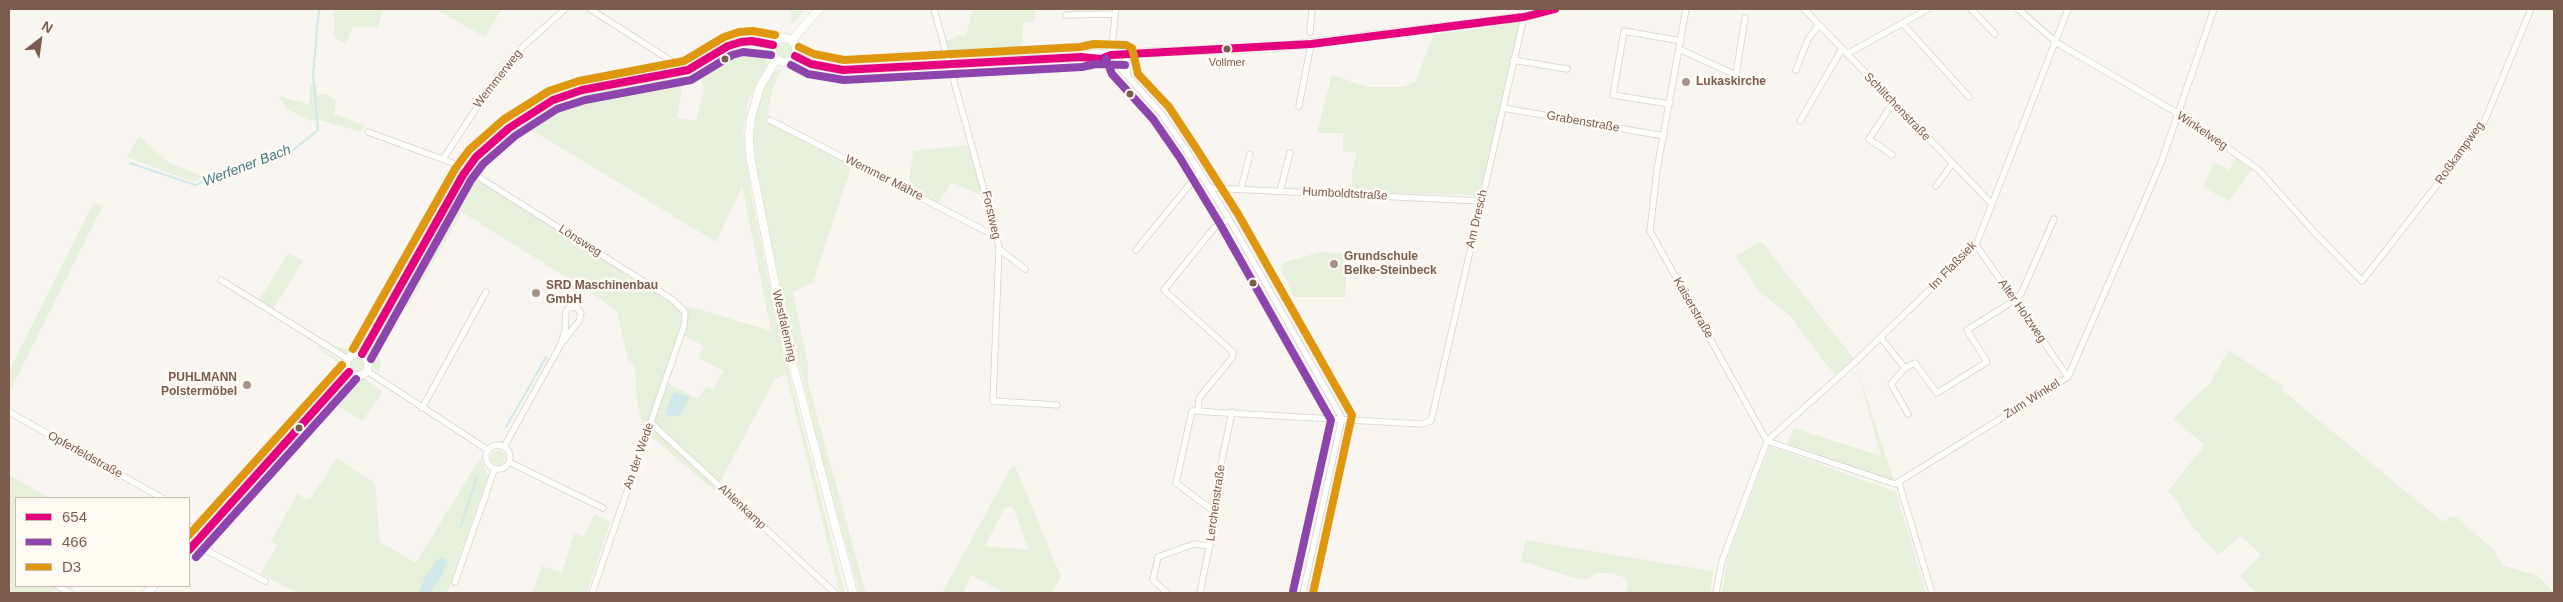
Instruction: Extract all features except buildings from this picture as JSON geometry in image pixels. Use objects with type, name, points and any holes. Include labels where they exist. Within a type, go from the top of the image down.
[{"type":"street","name":"Wemmerweg","points":[[443,159],[500,72],[517,52],[565,9]]},
{"type":"street","points":[[590,9],[673,62],[678,72]]},
{"type":"street","points":[[792,40],[820,9]]},
{"type":"street","name":"Forstweg","points":[[934,9],[995,222],[999,249],[993,401],[1057,405]]},
{"type":"street","points":[[1310,32],[1312,9]]},
{"type":"street","points":[[795,56],[811,64],[842,70],[1081,57],[1101,59],[1113,55],[1269,48],[1311,44],[1555,9]]},
{"type":"street","name":"Kaiserstraße","points":[[1686,9],[1650,231],[1767,440]]},
{"type":"street","name":"Schlitchenstraße","points":[[1804,9],[1992,204]]},
{"type":"street","points":[[1847,54],[1928,9]]},
{"type":"street","points":[[1971,9],[1995,34]]},
{"type":"street","name":"Winkelweg","points":[[2018,9],[2057,43],[2179,114],[2259,170],[2314,232],[2362,281]]},
{"type":"street","points":[[2025,16],[2030,9]]},
{"type":"street","name":"Im Flaßsiek","points":[[1767,440],[1880,338],[1976,245],[2057,43],[2068,9]]},
{"type":"street","name":"Zum Winkel","points":[[1899,482],[2068,377],[2162,163],[2214,9]]},
{"type":"street","name":"Roßkampweg","points":[[2362,281],[2482,126],[2531,9]]},
{"type":"street","points":[[1066,15],[1116,12],[1113,55],[1120,68],[1160,113],[1200,172],[1229,219],[1342,418],[1303,593]]},
{"type":"street","name":"Am Dresch","points":[[1342,418],[1421,424],[1431,421],[1523,13]]},
{"type":"street","points":[[1679,49],[1736,75],[1745,18]]},
{"type":"street","points":[[1903,24],[1969,97]]},
{"type":"street","points":[[1796,70],[1808,39],[1820,25]]},
{"type":"street","points":[[1670,104],[1613,96],[1617,68],[1624,31],[1681,41]]},
{"type":"street","points":[[362,354],[468,170],[495,138],[526,116],[553,100],[613,82],[678,72],[705,62],[734,43],[752,41],[772,45],[781,38],[792,40],[796,46],[795,56]]},
{"type":"street","points":[[1299,106],[1311,44]]},
{"type":"street","points":[[772,45],[773,54],[776,59],[786,62],[795,56]]},
{"type":"street","points":[[1800,121],[1842,49]]},
{"type":"street","points":[[1125,55],[1129,79]]},
{"type":"street","name":"Westfalenring","points":[[776,59],[760,86],[751,118],[749,134],[750,156],[784,331],[853,593]]},
{"type":"street","points":[[1513,60],[1567,69]]},
{"type":"street","points":[[1892,155],[1869,139],[1893,103]]},
{"type":"street","name":"Grabenstraße","points":[[1502,108],[1664,136]]},
{"type":"street","name":"Wemmer Mähre","points":[[770,120],[997,237]]},
{"type":"street","name":"Lönsweg","points":[[368,132],[468,170],[673,300],[685,312],[686,319]]},
{"type":"street","points":[[1241,189],[1250,154]]},
{"type":"street","points":[[1280,191],[1290,154]]},
{"type":"street","points":[[1936,186],[1952,164]]},
{"type":"street","points":[[1136,250],[1200,172]]},
{"type":"street","name":"Humboldtstraße","points":[[1210,188],[1481,201]]},
{"type":"street","points":[[1215,512],[1176,483],[1199,398],[1232,358],[1233,352],[1164,290],[1214,228],[1229,219]]},
{"type":"street","points":[[1908,414],[1891,384],[1905,368],[1915,363],[1937,393],[1987,362],[1967,330],[2015,300],[2021,294],[2054,219]]},
{"type":"street","name":"Alter Holzweg","points":[[1976,245],[2068,377]]},
{"type":"street","points":[[999,249],[1026,269]]},
{"type":"street","points":[[221,280],[348,359]]},
{"type":"street","points":[[422,408],[486,292]]},
{"type":"street","points":[[504,447],[561,344],[579,320],[581,313],[576,307],[569,308],[566,311],[565,330],[561,344]]},
{"type":"street","name":"An der Wede","points":[[592,593],[686,319]]},
{"type":"street","points":[[1880,338],[1905,368]]},
{"type":"street","points":[[356,353],[362,354],[369,364],[367,371],[358,376],[349,372],[346,366],[348,359],[356,353]]},
{"type":"street","points":[[367,371],[488,450]]},
{"type":"street","points":[[190,549],[349,372]]},
{"type":"street","points":[[1195,411],[1342,418]]},
{"type":"street","name":"Opferfeldstraße","points":[[9,412],[160,497]]},
{"type":"street","name":"Lerchenstraße","points":[[1200,593],[1215,512],[1214,497],[1232,412]]},
{"type":"street","name":"Ahlenkamp","points":[[650,422],[834,593]]},
{"type":"street","points":[[1716,593],[1722,561],[1767,440],[1890,483],[1899,482],[1932,593]]},
{"type":"street","points":[[488,450],[497,445],[504,447],[508,452],[509,462]]},
{"type":"street","points":[[488,450],[487,461],[495,468]]},
{"type":"street","points":[[495,468],[504,466],[509,462]]},
{"type":"street","points":[[509,462],[603,508]]},
{"type":"street","points":[[455,582],[495,468]]},
{"type":"street","points":[[190,528],[204,549],[264,581]]},
{"type":"street","points":[[1167,593],[1153,580],[1158,557],[1194,544],[1210,546]]},
{"type":"street","points":[[59,589],[70,593]]},
{"type":"green space","points":[[334,9],[383,9],[378,27],[353,26],[346,44],[334,37]]},
{"type":"green space","points":[[435,9],[502,9],[485,37]]},
{"type":"green space","points":[[790,9],[805,9],[792,24]]},
{"type":"green space","points":[[973,9],[1036,9],[1034,22],[1023,22],[1021,57],[952,58],[945,41],[953,39],[958,35],[966,36]]},
{"type":"green space","points":[[1520,22],[1479,195],[1352,192],[1352,173],[1357,152],[1343,152],[1343,134],[1349,133],[1317,133],[1332,75],[1367,87],[1404,87],[1416,81],[1433,35]]},
{"type":"green space","points":[[781,41],[787,41],[792,46],[790,55],[781,57],[776,52],[776,46]]},
{"type":"green space","points":[[745,48],[762,51],[767,64],[748,101],[743,132],[751,193],[781,341],[845,593],[840,593],[786,374],[775,379],[715,491],[645,431],[637,402],[635,366],[628,360],[617,312],[601,299],[462,212],[408,307],[404,306],[376,353],[381,361],[379,373],[374,369],[370,355],[372,345],[389,312],[466,175],[469,175],[678,307],[691,307],[771,331],[742,187],[716,242],[522,124],[555,105],[583,95],[612,87],[684,76],[677,118],[696,121],[704,91],[701,77],[697,75],[714,67],[736,50]],"holes":[[[679,333],[704,346],[699,358],[723,371],[713,389],[706,386],[698,399],[663,380]]]},
{"type":"green space","points":[[782,69],[773,87],[766,122],[852,164],[813,282],[793,292],[808,365],[808,383],[866,593],[859,593],[821,455],[782,294],[759,184],[753,140],[756,114],[766,83],[775,70]]},
{"type":"green space","points":[[310,83],[316,84],[317,95],[326,94],[336,101],[334,114],[365,125],[361,132],[320,120],[310,121],[287,109],[278,96],[309,104]]},
{"type":"green space","points":[[139,136],[168,162],[204,177],[193,182],[127,157]]},
{"type":"green space","points":[[969,145],[982,196],[951,182],[936,207],[908,192],[913,151]]},
{"type":"green space","points":[[2236,157],[2252,169],[2229,201],[2203,187],[2214,162],[2229,170]]},
{"type":"green space","points":[[94,202],[102,207],[9,393],[9,371]]},
{"type":"green space","points":[[1761,241],[1854,359],[1835,375],[1789,315],[1759,291],[1736,256]]},
{"type":"green space","points":[[1321,252],[1347,254],[1345,297],[1294,297],[1281,269],[1285,262]]},
{"type":"green space","points":[[289,253],[303,261],[273,309],[259,300]]},
{"type":"green space","points":[[380,309],[358,347],[345,354],[330,345],[348,349],[353,347]]},
{"type":"green space","points":[[319,346],[342,362],[339,373],[325,389],[340,364],[318,348]]},
{"type":"green space","points":[[2229,350],[2284,387],[2282,390],[2443,522],[2451,516],[2456,517],[2494,550],[2502,565],[2538,576],[2554,593],[2256,593],[2240,576],[2261,555],[2241,536],[2218,555],[2192,526],[2181,507],[2168,491],[2205,445],[2173,419],[2209,384]]},
{"type":"green space","points":[[358,358],[363,360],[365,365],[363,370],[358,372],[353,370],[351,365],[353,360]]},
{"type":"green space","points":[[1856,366],[1894,481],[1787,444],[1794,428],[1881,456]]},
{"type":"green space","points":[[364,378],[383,392],[362,421],[329,400],[352,380]]},
{"type":"green space","points":[[1770,446],[1896,492],[1926,593],[1722,593],[1727,560]]},
{"type":"green space","points":[[495,450],[501,450],[505,457],[501,464],[495,464],[491,460],[491,454]]},
{"type":"green space","points":[[337,458],[375,483],[380,542],[416,563],[480,458],[488,476],[447,593],[297,593],[261,574],[277,545],[271,542],[298,492],[305,500],[311,498]]},
{"type":"green space","points":[[1012,466],[1015,466],[1061,577],[1051,593],[1005,593],[971,575],[963,593],[942,593]],"holes":[[[1005,507],[1013,507],[1029,550],[985,546]]]},
{"type":"green space","points":[[9,475],[48,497],[15,497],[15,587],[57,587],[53,593],[9,593]]},
{"type":"green space","points":[[595,514],[610,522],[587,593],[532,593],[542,566],[562,573],[574,533],[583,537]]},
{"type":"green space","points":[[1526,540],[1713,571],[1710,593],[1625,593],[1628,584],[1625,578],[1612,573],[1598,573],[1586,579],[1572,577],[1521,561]]},
{"type":"water","points":[[674,392],[690,397],[680,415],[667,417],[666,410]]},
{"type":"water","points":[[444,558],[447,561],[441,578],[429,593],[419,593],[425,577],[438,559]]},
{"type":"waterway","name":"Werfener Bach","points":[[317,116],[313,75],[319,9]]},
{"type":"waterway","name":"Werfener Bach","points":[[130,163],[195,185],[292,151],[318,130],[317,117]]},
{"type":"waterway","points":[[506,427],[546,357]]},
{"type":"waterway","points":[[461,526],[477,476]]},
{"type":"transit line","name":"654","points":[[795,56],[811,64],[843,70],[1081,57],[1101,59],[1111,55],[1311,44],[1524,17],[1555,9]]},
{"type":"transit line","name":"D3","points":[[353,349],[455,169],[469,150],[503,120],[549,91],[579,81],[684,61],[724,37],[739,32],[753,31],[775,35]]},
{"type":"transit line","name":"654","points":[[362,354],[463,175],[476,157],[509,128],[553,100],[582,90],[688,70],[728,46],[741,42],[752,41],[773,45]]},
{"type":"transit line","name":"D3","points":[[799,47],[814,54],[844,60],[1080,47],[1094,44],[1126,45],[1132,48],[1138,74],[1169,107],[1238,214],[1352,415],[1313,593]]},
{"type":"transit line","name":"466","points":[[371,359],[471,180],[483,164],[515,136],[557,109],[585,100],[691,80],[732,55],[743,52],[771,55]]},
{"type":"transit line","name":"466","points":[[1106,59],[1112,74],[1153,119],[1180,158],[1220,224],[1331,420],[1293,591]]},
{"type":"transit line","name":"466","points":[[791,65],[808,74],[844,80],[1082,67],[1096,64],[1125,65]]},
{"type":"transit line","name":"D3","points":[[190,534],[342,365]]},
{"type":"transit line","name":"654","points":[[190,549],[349,372]]},
{"type":"transit line","name":"466","points":[[196,557],[356,379]]},
{"type":"place","name":"Vollmer","points":[[1227,49]]},
{"type":"place","name":"Lukaskirche","points":[[1686,82]]},
{"type":"place","name":"Grundschule Belke-Steinbeck","points":[[1334,264]]},
{"type":"place","name":"SRD Maschinenbau GmbH","points":[[536,293]]},
{"type":"place","name":"PUHLMANN Polstermöbel","points":[[247,385]]}]
